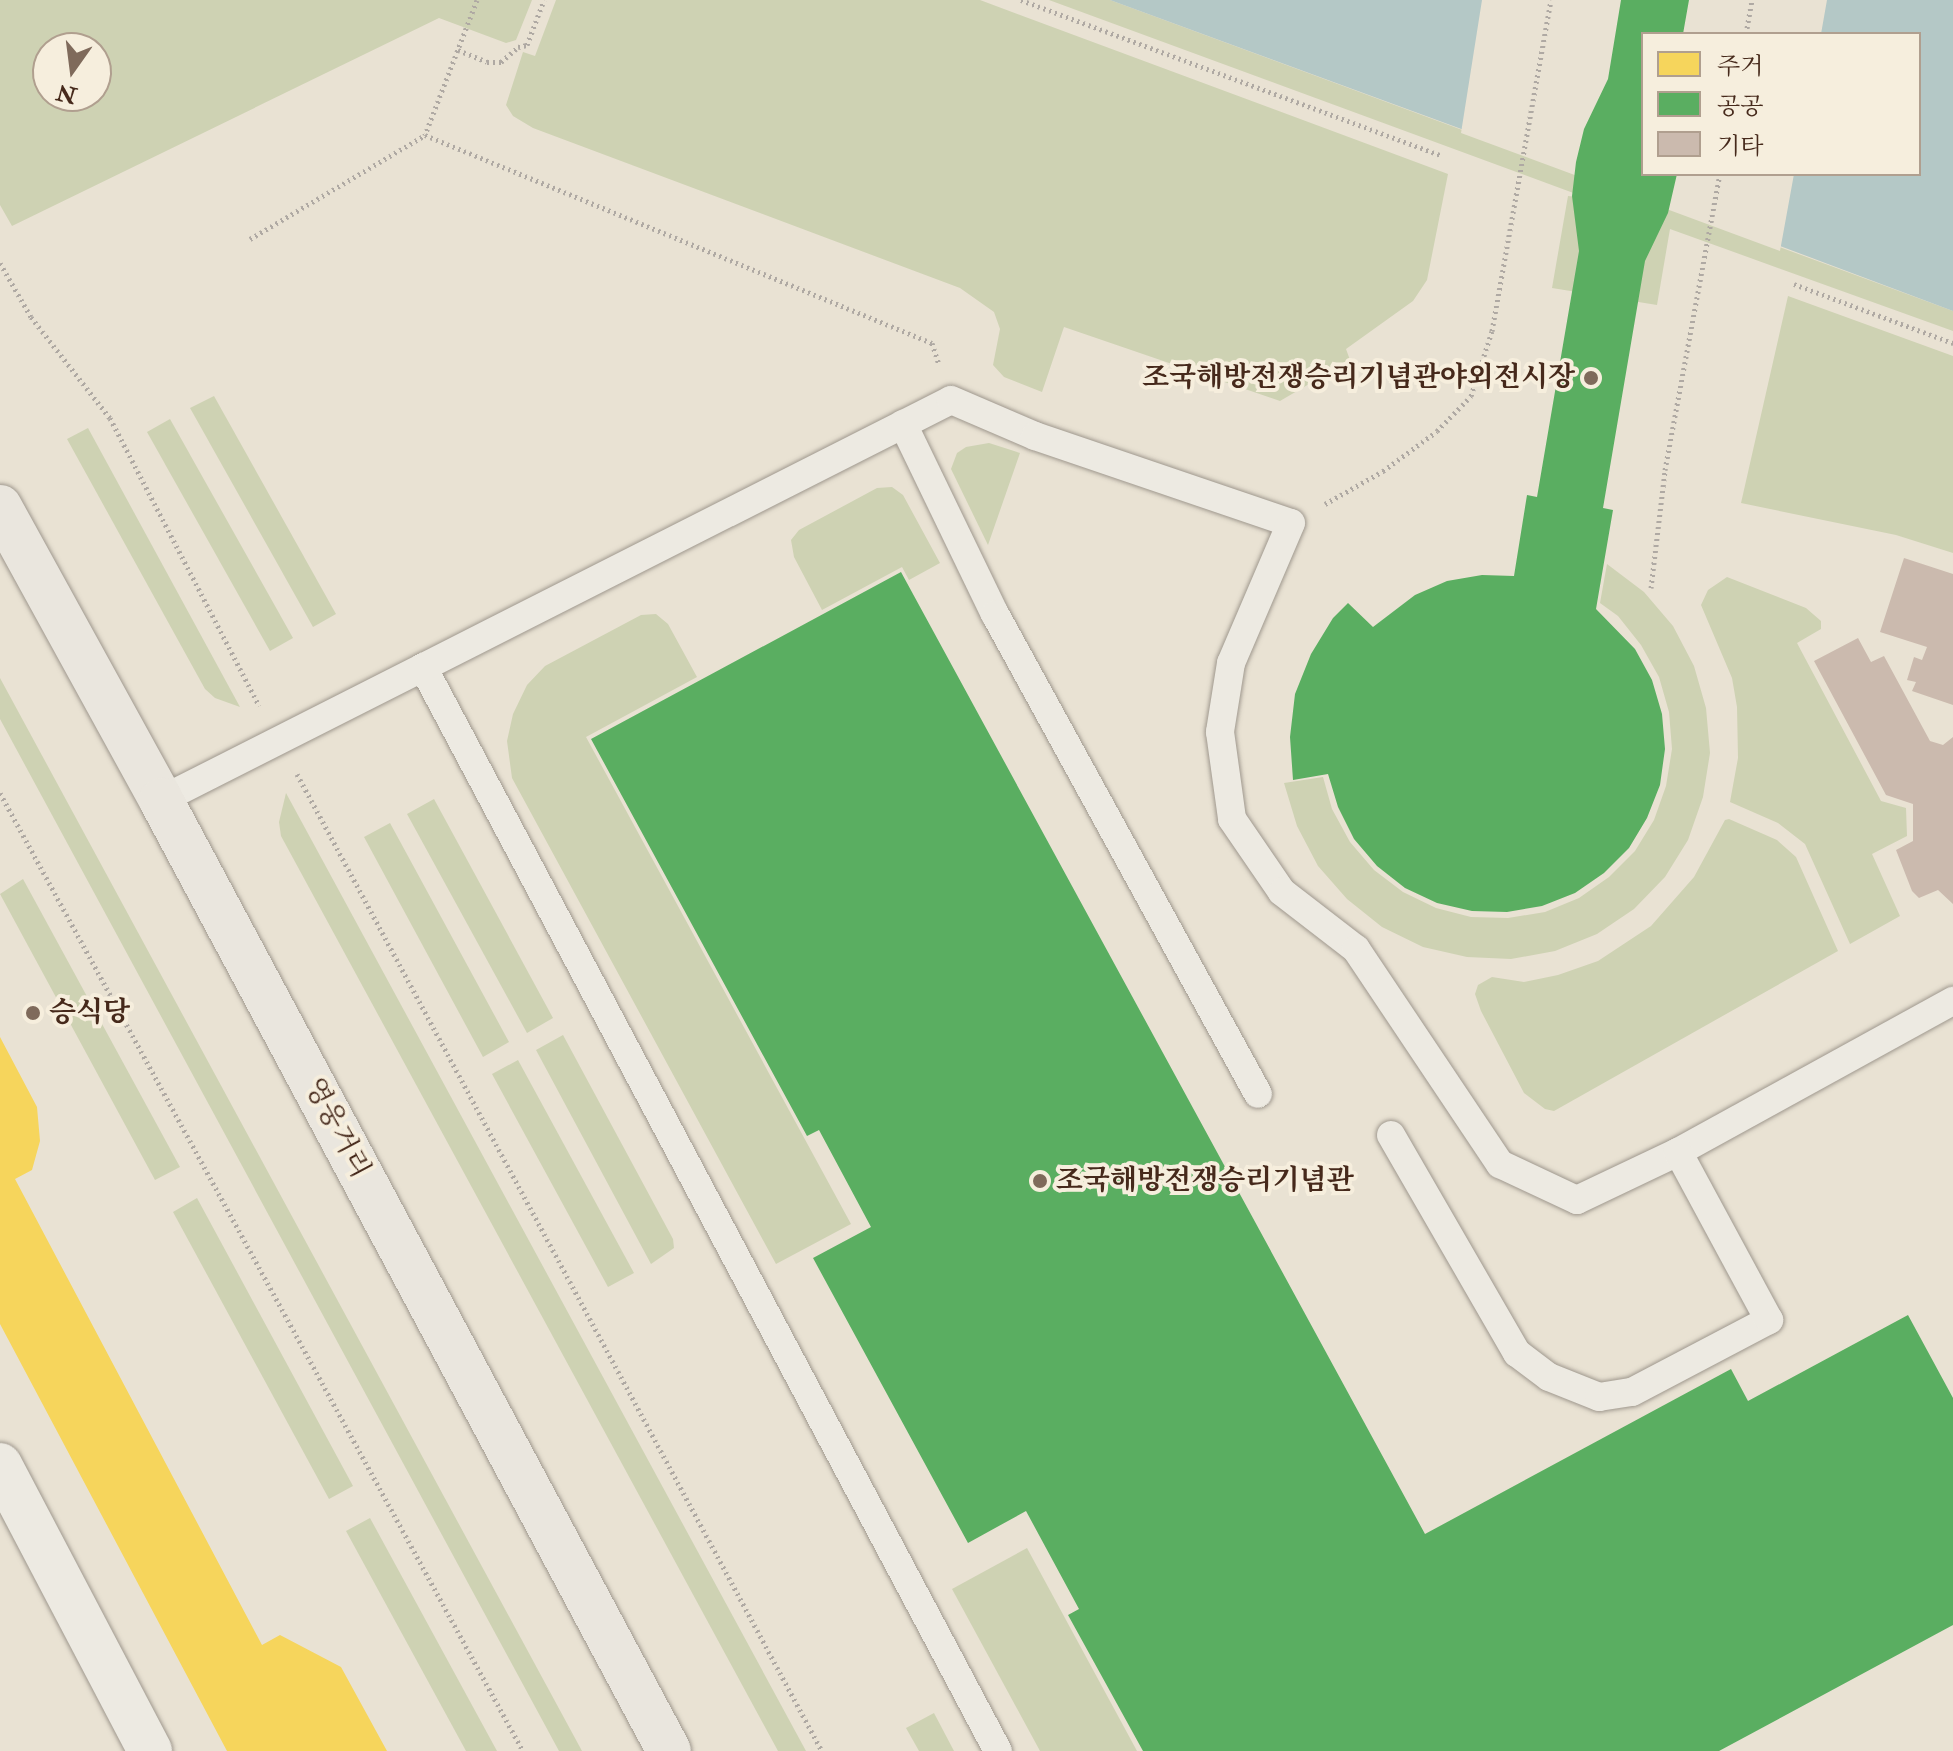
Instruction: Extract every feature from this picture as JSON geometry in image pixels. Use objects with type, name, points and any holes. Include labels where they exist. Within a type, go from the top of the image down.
[{"type":"main road","name":"영웅거리","points":[[0,507],[161,800],[669,1751]]},
{"type":"street","points":[[0,1465],[150,1751]]},
{"type":"lane","points":[[161,800],[951,400],[1035,436],[1291,523],[1231,663],[1220,732],[1232,819],[1282,892],[1356,949],[1500,1164],[1577,1200],[1678,1152],[1953,1001]]},
{"type":"lane","points":[[903,424],[995,614],[1258,1094]]},
{"type":"lane","points":[[423,667],[998,1751]]},
{"type":"lane","points":[[1391,1135],[1517,1353],[1549,1377],[1599,1397],[1632,1392],[1769,1320],[1678,1152]]},
{"type":"path","points":[[250,239],[425,135],[477,0]]},
{"type":"path","points":[[458,50],[487,62],[501,62],[518,47],[527,45],[544,0]]},
{"type":"path","points":[[1021,0],[1442,156]]},
{"type":"path","points":[[1291,523],[1383,471],[1437,431],[1471,396],[1492,331],[1551,0]]},
{"type":"path","points":[[1746,32],[1752,0]]},
{"type":"path","points":[[425,135],[932,343],[951,400]]},
{"type":"path","points":[[1651,588],[1665,470],[1720,176]]},
{"type":"path","points":[[0,263],[31,317],[110,418],[279,742],[822,1751]]},
{"type":"path","points":[[1794,284],[1953,343]]},
{"type":"path","points":[[0,793],[523,1751]]},
{"type":"green space","points":[[0,0],[532,0],[516,40],[506,43],[439,18],[12,226],[0,205]]},
{"type":"green space","points":[[556,0],[980,0],[1448,174],[1427,280],[1413,301],[1346,349],[1350,360],[1280,401],[1064,327],[1042,392],[1004,377],[993,365],[1000,329],[994,312],[960,288],[533,128],[513,116],[506,105],[523,52],[535,56]]},
{"type":"green space","points":[[1049,0],[1110,0],[1953,311],[1953,331],[1670,229],[1657,305],[1552,288],[1568,196],[1587,198]]},
{"type":"green space","points":[[1788,296],[1953,356],[1953,553],[1896,535],[1741,503]]},
{"type":"green space","points":[[214,396],[336,614],[313,627],[190,408]]},
{"type":"green space","points":[[170,419],[293,638],[270,651],[147,432]]},
{"type":"green space","points":[[88,428],[240,707],[215,698],[205,689],[67,439]]},
{"type":"green space","points":[[989,443],[1020,453],[988,545],[951,469],[957,453],[966,447]]},
{"type":"green space","points":[[892,487],[903,495],[940,563],[909,580],[902,567],[822,610],[794,557],[791,540],[799,530],[877,488]]},
{"type":"green space","points":[[1607,564],[1644,592],[1673,626],[1694,666],[1706,708],[1710,753],[1703,797],[1688,840],[1665,877],[1634,909],[1597,934],[1555,951],[1511,959],[1467,957],[1423,947],[1382,927],[1347,899],[1318,866],[1297,826],[1284,783],[1323,777],[1332,809],[1350,842],[1374,870],[1403,892],[1436,908],[1471,917],[1508,918],[1545,912],[1579,898],[1609,877],[1635,851],[1654,820],[1666,786],[1672,749],[1669,712],[1659,677],[1641,645],[1618,616],[1600,603]]},
{"type":"green space","points":[[1727,577],[1806,608],[1821,621],[1821,629],[1797,643],[1881,801],[1906,808],[1907,836],[1872,854],[1900,916],[1850,944],[1805,844],[1778,823],[1730,802],[1738,758],[1737,707],[1732,678],[1701,605],[1708,590]]},
{"type":"green space","points":[[656,614],[668,624],[697,677],[586,737],[851,1224],[776,1264],[512,778],[507,741],[513,714],[527,685],[545,666],[641,615]]},
{"type":"green space","points":[[0,678],[582,1751],[559,1751],[0,719]]},
{"type":"green space","points":[[286,793],[806,1751],[778,1751],[281,836],[279,822]]},
{"type":"green space","points":[[434,799],[553,1018],[527,1033],[407,814]]},
{"type":"green space","points":[[1725,820],[1777,840],[1796,857],[1838,951],[1554,1111],[1545,1109],[1524,1093],[1481,1011],[1475,994],[1478,985],[1492,977],[1524,982],[1558,975],[1598,961],[1651,926],[1694,877]]},
{"type":"green space","points":[[390,823],[509,1042],[483,1057],[364,837]]},
{"type":"green space","points":[[23,879],[180,1167],[155,1180],[0,894]]},
{"type":"green space","points":[[563,1035],[673,1239],[674,1248],[651,1264],[536,1050]]},
{"type":"green space","points":[[518,1060],[634,1273],[608,1287],[492,1074]]},
{"type":"green space","points":[[197,1198],[353,1486],[329,1499],[173,1212]]},
{"type":"green space","points":[[370,1518],[497,1751],[466,1751],[346,1531]]},
{"type":"green space","points":[[1027,1548],[1137,1751],[1040,1751],[952,1589]]},
{"type":"green space","points":[[934,1713],[954,1751],[919,1751],[906,1728]]},
{"type":"shaded area","points":[[1110,0],[1953,0],[1953,311],[1788,249]]},
{"type":"pier","points":[[1482,0],[1827,0],[1821,32],[1641,32],[1641,176],[1794,176],[1780,251],[1461,133]]},
{"type":"building: 주거","points":[[0,1037],[37,1107],[40,1141],[32,1170],[15,1179],[262,1645],[280,1635],[341,1667],[387,1751],[227,1751],[0,1324]]},
{"type":"building: 공공","name":"조국해방전쟁승리기념관야외전시장","points":[[1621,0],[1689,0],[1683,32],[1641,32],[1641,176],[1677,176],[1668,213],[1645,261],[1603,508],[1613,510],[1596,609],[1635,649],[1652,680],[1662,714],[1665,749],[1660,785],[1647,818],[1629,848],[1604,873],[1575,893],[1542,906],[1507,912],[1472,911],[1437,903],[1405,888],[1377,866],[1354,839],[1338,807],[1328,774],[1293,780],[1290,737],[1295,694],[1311,654],[1333,618],[1348,603],[1373,627],[1415,595],[1447,581],[1482,575],[1514,576],[1527,495],[1537,497],[1579,251],[1572,196],[1576,162],[1584,129],[1608,79]]},
{"type":"building: 공공","name":"조국해방전쟁승리기념관","points":[[901,572],[1425,1534],[1731,1369],[1748,1401],[1908,1315],[1953,1398],[1953,1625],[1719,1751],[1143,1751],[1068,1615],[1079,1609],[1026,1511],[968,1543],[813,1258],[871,1227],[819,1130],[807,1136],[591,739]]},
{"type":"building: 기타","points":[[1904,558],[1953,574],[1953,705],[1912,691],[1916,682],[1907,680],[1914,657],[1922,660],[1927,647],[1880,632]]},
{"type":"building: 기타","points":[[1858,638],[1871,662],[1884,656],[1930,741],[1943,745],[1953,737],[1953,904],[1938,890],[1919,898],[1912,891],[1896,850],[1913,841],[1913,804],[1886,795],[1814,661]]},
{"type":"place","name":"조국해방전쟁승리기념관야외전시장","points":[[1591,378]]},
{"type":"place","name":"승식당","points":[[33,1013]]},
{"type":"place","name":"조국해방전쟁승리기념관","points":[[1040,1181]]}]
